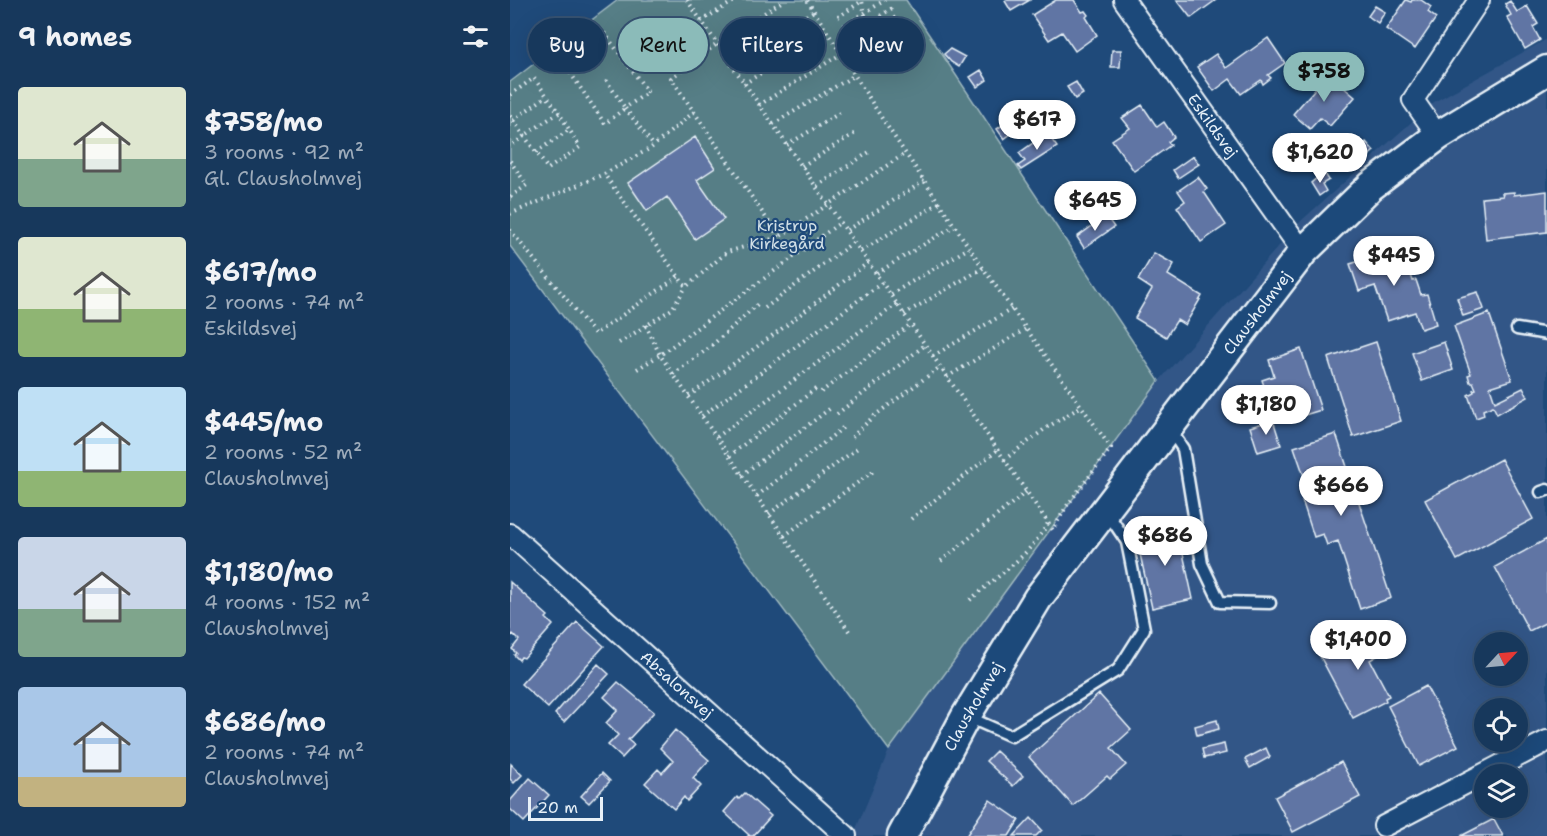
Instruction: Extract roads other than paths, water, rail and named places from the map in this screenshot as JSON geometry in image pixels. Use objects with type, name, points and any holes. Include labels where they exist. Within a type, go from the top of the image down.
[{"type":"street","name":"Eskildsvej","points":[[1124,0],[1302,252]]},
{"type":"street","points":[[1438,135],[1413,100],[1479,0]]},
{"type":"street","name":"Clausholmvej","points":[[902,836],[966,716],[1038,598],[1302,252],[1371,186],[1438,135],[1547,70]]},
{"type":"street","name":"Absalonsvej","points":[[510,534],[846,836]]},
{"type":"street","points":[[1384,826],[1547,741]]},
{"type":"lane","points":[[1517,329],[1547,334]]},
{"type":"lane","points":[[1169,428],[1184,449],[1202,564],[1220,602],[1270,603]]},
{"type":"lane","points":[[966,716],[1011,736],[1118,670],[1144,629],[1127,542],[1106,511]]},
{"type":"park label","name":"Kristrup Kirkegård","points":[[787,234]]}]
